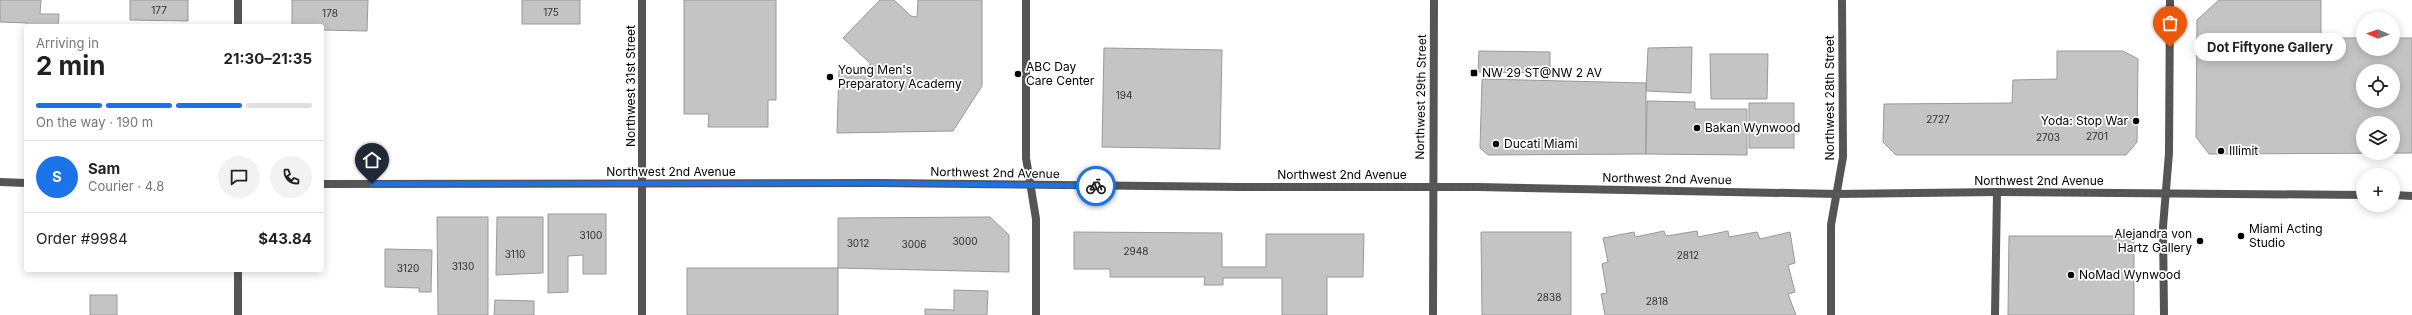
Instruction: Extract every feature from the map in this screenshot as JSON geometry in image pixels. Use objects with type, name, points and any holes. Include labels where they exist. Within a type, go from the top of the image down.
[{"type":"street","points":[[238,0],[238,24]]},
{"type":"street","name":"Northwest 31st Street","points":[[642,0],[644,184],[642,315]]},
{"type":"street","points":[[1026,0],[1026,158],[1036,220],[1036,315]]},
{"type":"street","name":"Northwest 29th Street","points":[[1433,315],[1432,187],[1434,0]]},
{"type":"street","name":"Northwest 28th Street","points":[[1831,315],[1831,225],[1843,157],[1842,0]]},
{"type":"street","points":[[2164,315],[2163,227],[2167,193],[2170,0]]},
{"type":"street","points":[[0,182],[24,182]]},
{"type":"street","name":"Northwest 2nd Avenue","points":[[324,184],[1432,187],[1837,194],[1997,192],[2356,195]]},
{"type":"street","points":[[1995,315],[1997,192]]},
{"type":"street","points":[[2400,195],[2412,196]]},
{"type":"street","points":[[238,272],[238,315]]},
{"type":"building","points":[[0,0],[41,0],[40,14],[59,14],[58,24],[0,22]]},
{"type":"building","points":[[130,0],[188,0],[188,21],[130,20]]},
{"type":"building","points":[[292,0],[368,0],[367,31],[324,30],[324,24],[292,24]]},
{"type":"building","points":[[522,0],[580,0],[580,24],[522,24]]},
{"type":"building","points":[[684,0],[776,0],[776,100],[768,100],[768,127],[708,127],[709,114],[684,114]]},
{"type":"building","points":[[880,0],[894,0],[911,16],[917,17],[918,0],[982,0],[982,86],[953,131],[837,133],[839,70],[861,70],[871,64],[843,38]]},
{"type":"building","points":[[2219,0],[2321,0],[2321,38],[2356,38],[2356,56],[2400,56],[2400,38],[2412,38],[2412,153],[2400,153],[2400,116],[2356,116],[2356,153],[2209,154],[2196,137],[2197,20]]},
{"type":"building","points":[[1692,47],[1691,93],[1646,91],[1648,48]]},
{"type":"building","points":[[1104,48],[1222,50],[1220,149],[1102,147]]},
{"type":"building","points":[[1479,51],[1550,52],[1550,73],[1478,72]]},
{"type":"building","points":[[2057,51],[2123,51],[2138,59],[2137,142],[2126,155],[1896,155],[1883,142],[1884,104],[2012,103],[2013,80],[2057,79]]},
{"type":"building","points":[[1710,54],[1768,54],[1767,99],[1711,99]]},
{"type":"building","points":[[1482,79],[1646,83],[1646,154],[1488,155],[1480,148]]},
{"type":"building","name":"Bakan Wynwood","points":[[1647,101],[1695,102],[1695,109],[1747,109],[1747,155],[1646,154]]},
{"type":"building","points":[[1749,103],[1794,103],[1794,148],[1749,148]]},
{"type":"building","points":[[548,214],[606,214],[606,274],[583,274],[583,255],[568,256],[568,292],[548,293]]},
{"type":"building","points":[[437,217],[488,217],[488,315],[438,315]]},
{"type":"building","points":[[497,217],[543,217],[543,273],[496,275]]},
{"type":"building","points":[[990,217],[1009,235],[1009,272],[838,268],[838,218]]},
{"type":"building","points":[[1664,231],[1666,236],[1697,231],[1698,237],[1728,231],[1729,237],[1757,232],[1760,239],[1790,232],[1795,263],[1788,265],[1795,292],[1788,294],[1796,315],[1605,315],[1601,294],[1607,293],[1602,264],[1608,262],[1603,238],[1634,232],[1635,237]]},
{"type":"building","points":[[1074,232],[1222,233],[1222,267],[1266,267],[1266,234],[1364,234],[1363,277],[1327,277],[1327,315],[1282,315],[1282,278],[1223,278],[1223,285],[1204,285],[1205,277],[1110,277],[1110,269],[1074,269]]},
{"type":"building","points":[[1481,232],[1571,232],[1571,315],[1482,315]]},
{"type":"building","name":"NoMad Wynwood","points":[[2009,236],[2134,236],[2134,315],[2008,315]]},
{"type":"building","points":[[385,249],[432,250],[431,292],[419,292],[419,288],[385,287]]},
{"type":"building","points":[[687,268],[838,268],[838,315],[687,315]]},
{"type":"building","points":[[954,290],[988,291],[987,315],[925,315],[925,309],[954,310]]},
{"type":"building","points":[[90,295],[117,295],[117,315],[90,315]]},
{"type":"building","points":[[495,300],[534,301],[534,315],[494,315]]},
{"type":"way so far","points":[[1096,186],[1240,188],[1478,187],[1837,194],[1997,192],[2167,193],[2170,47]]},
{"type":"place","name":"Dot Fiftyone Gallery","points":[[2170,47]]},
{"type":"place","name":"NW 29 ST@NW 2 AV","points":[[1474,73]]},
{"type":"place","name":"ABC Day Care Center","points":[[1018,74]]},
{"type":"place","name":"Young Men's Preparatory Academy","points":[[830,77]]},
{"type":"place","name":"Yoda: Stop War","points":[[2136,121]]},
{"type":"place","name":"Bakan Wynwood","points":[[1697,128]]},
{"type":"place","name":"Ducati Miami","points":[[1496,144]]},
{"type":"place","name":"Illimit","points":[[2221,151]]},
{"type":"place","name":"Miami Acting Studio","points":[[2241,236]]},
{"type":"place","name":"Alejandra von Hartz Gallery","points":[[2200,241]]},
{"type":"place","name":"NoMad Wynwood","points":[[2071,275]]},
{"type":"route","points":[[372,184],[878,183],[1096,186]]}]
